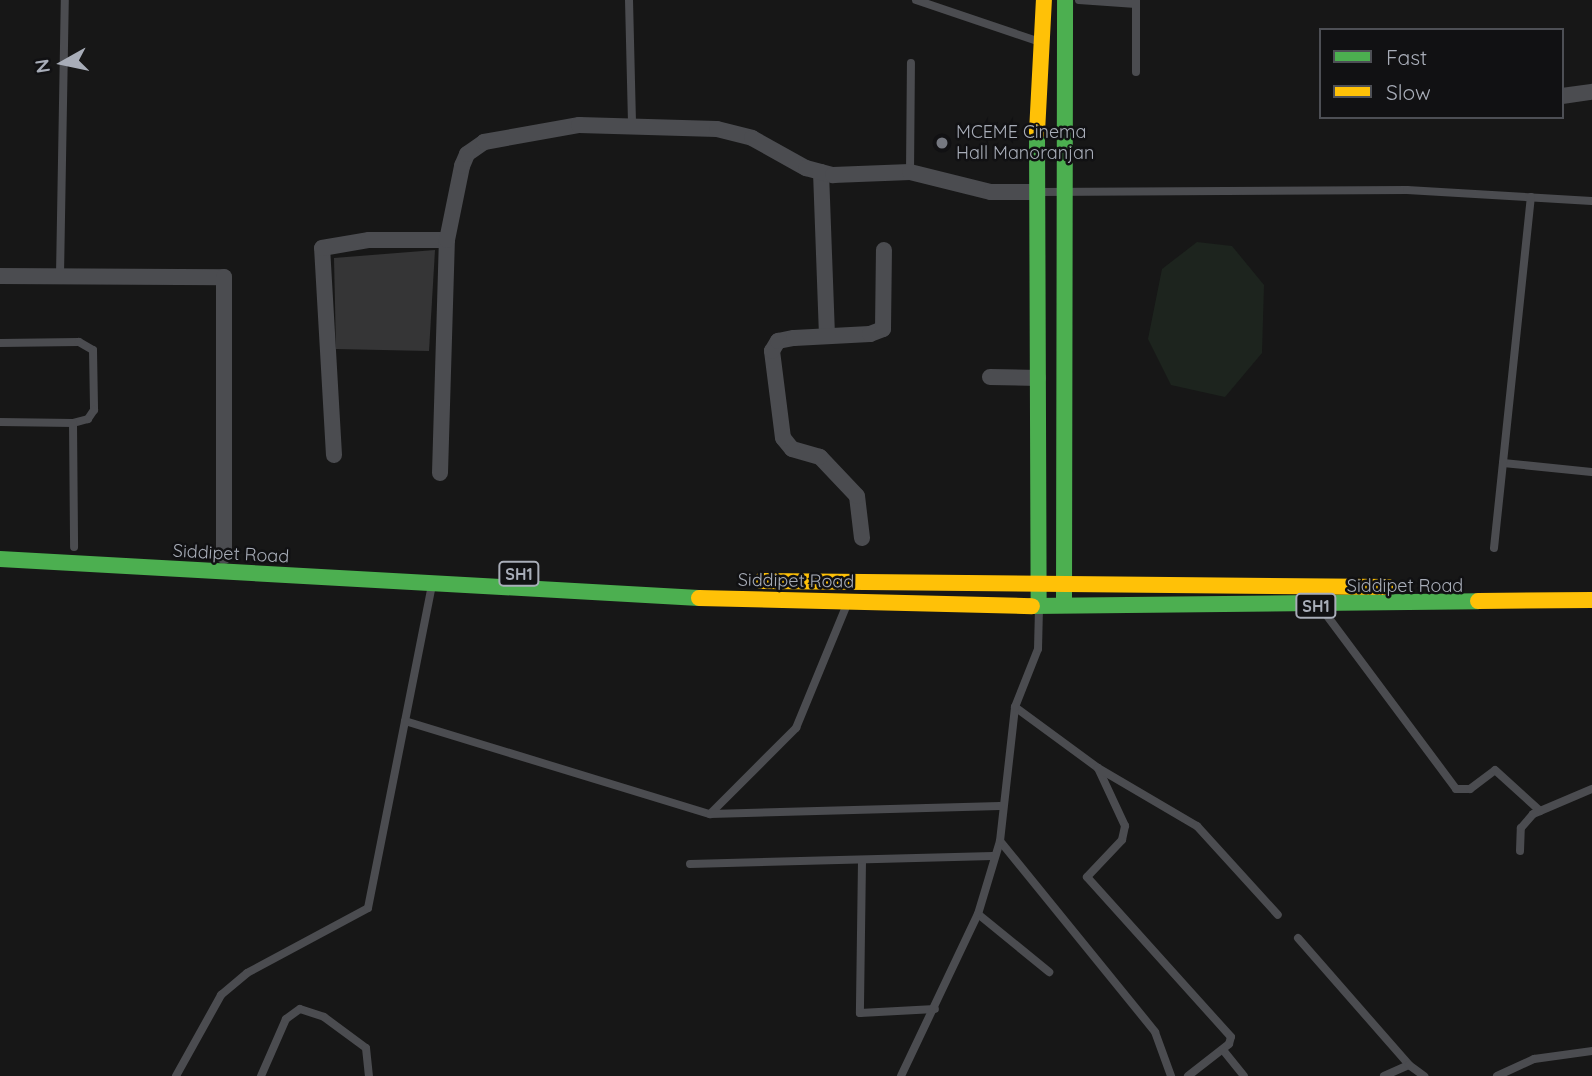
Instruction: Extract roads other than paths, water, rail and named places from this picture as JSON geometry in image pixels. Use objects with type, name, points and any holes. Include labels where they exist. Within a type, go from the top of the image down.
[{"type":"main road","points":[[1039,606],[1036,192],[1040,42],[1044,0]]},
{"type":"main road","points":[[1064,606],[1065,0]]},
{"type":"main road","points":[[1037,289],[1066,287]]},
{"type":"main road","points":[[1038,399],[1065,400]]},
{"type":"main road","name":"Siddipet Road","points":[[0,542],[591,578],[1039,587],[1566,587],[1592,583]]},
{"type":"main road","name":"Siddipet Road","points":[[0,559],[432,586],[1039,606],[1319,606],[1592,600]]},
{"type":"street","points":[[1564,96],[1592,92]]},
{"type":"street","points":[[440,473],[447,240],[462,166],[475,147],[540,130],[632,123],[736,132],[821,172],[910,172],[991,192],[1036,192]]},
{"type":"street","points":[[821,172],[827,336]]},
{"type":"street","points":[[334,455],[322,248],[369,240],[447,240]]},
{"type":"street","points":[[862,538],[857,496],[820,457],[792,449],[783,438],[773,346],[794,338],[883,329],[884,250]]},
{"type":"street","points":[[0,276],[224,278],[224,556]]},
{"type":"street","points":[[990,377],[1038,378]]},
{"type":"lane","points":[[60,275],[65,0]]},
{"type":"lane","points":[[628,0],[632,123]]},
{"type":"lane","points":[[916,0],[1040,42]]},
{"type":"lane","points":[[1079,0],[1136,2],[1136,72]]},
{"type":"lane","points":[[910,172],[911,63]]},
{"type":"lane","points":[[1036,192],[1407,190],[1592,201]]},
{"type":"lane","points":[[1494,548],[1531,197]]},
{"type":"lane","points":[[0,343],[79,342],[93,350],[94,410],[88,419],[73,423],[0,422]]},
{"type":"lane","points":[[73,423],[74,547]]},
{"type":"lane","points":[[1503,463],[1592,472]]},
{"type":"lane","points":[[176,1076],[221,995],[247,973],[352,921],[368,908],[432,586]]},
{"type":"lane","points":[[710,814],[796,728],[848,601]]},
{"type":"lane","points":[[901,1076],[978,914],[993,856],[1000,841],[1000,806],[1015,707],[1038,649],[1039,606]]},
{"type":"lane","points":[[1319,606],[1456,789],[1470,789],[1495,770],[1540,811]]},
{"type":"lane","points":[[1015,707],[1098,768],[1197,825],[1278,915]]},
{"type":"lane","points":[[405,721],[710,814],[1000,806]]},
{"type":"lane","points":[[1098,768],[1125,826],[1122,840],[1087,877],[1231,1037],[1223,1050],[1188,1076]]},
{"type":"lane","points":[[1520,851],[1521,828],[1540,811],[1592,789]]},
{"type":"lane","points":[[1000,841],[1154,1032],[1171,1076]]},
{"type":"lane","points":[[690,864],[993,856]]},
{"type":"lane","points":[[862,861],[860,1013],[935,1009]]},
{"type":"lane","points":[[978,914],[1049,972]]},
{"type":"lane","points":[[1298,938],[1409,1065],[1424,1076]]},
{"type":"lane","points":[[261,1076],[286,1019],[300,1009],[324,1017],[366,1048],[369,1076]]},
{"type":"lane","points":[[1223,1050],[1244,1076]]},
{"type":"lane","points":[[1497,1076],[1534,1059],[1592,1051]]},
{"type":"lane","points":[[1384,1076],[1409,1065]]},
{"type":"place","name":"MCEME Cinema Hall Manoranjan","points":[[942,143]]}]
